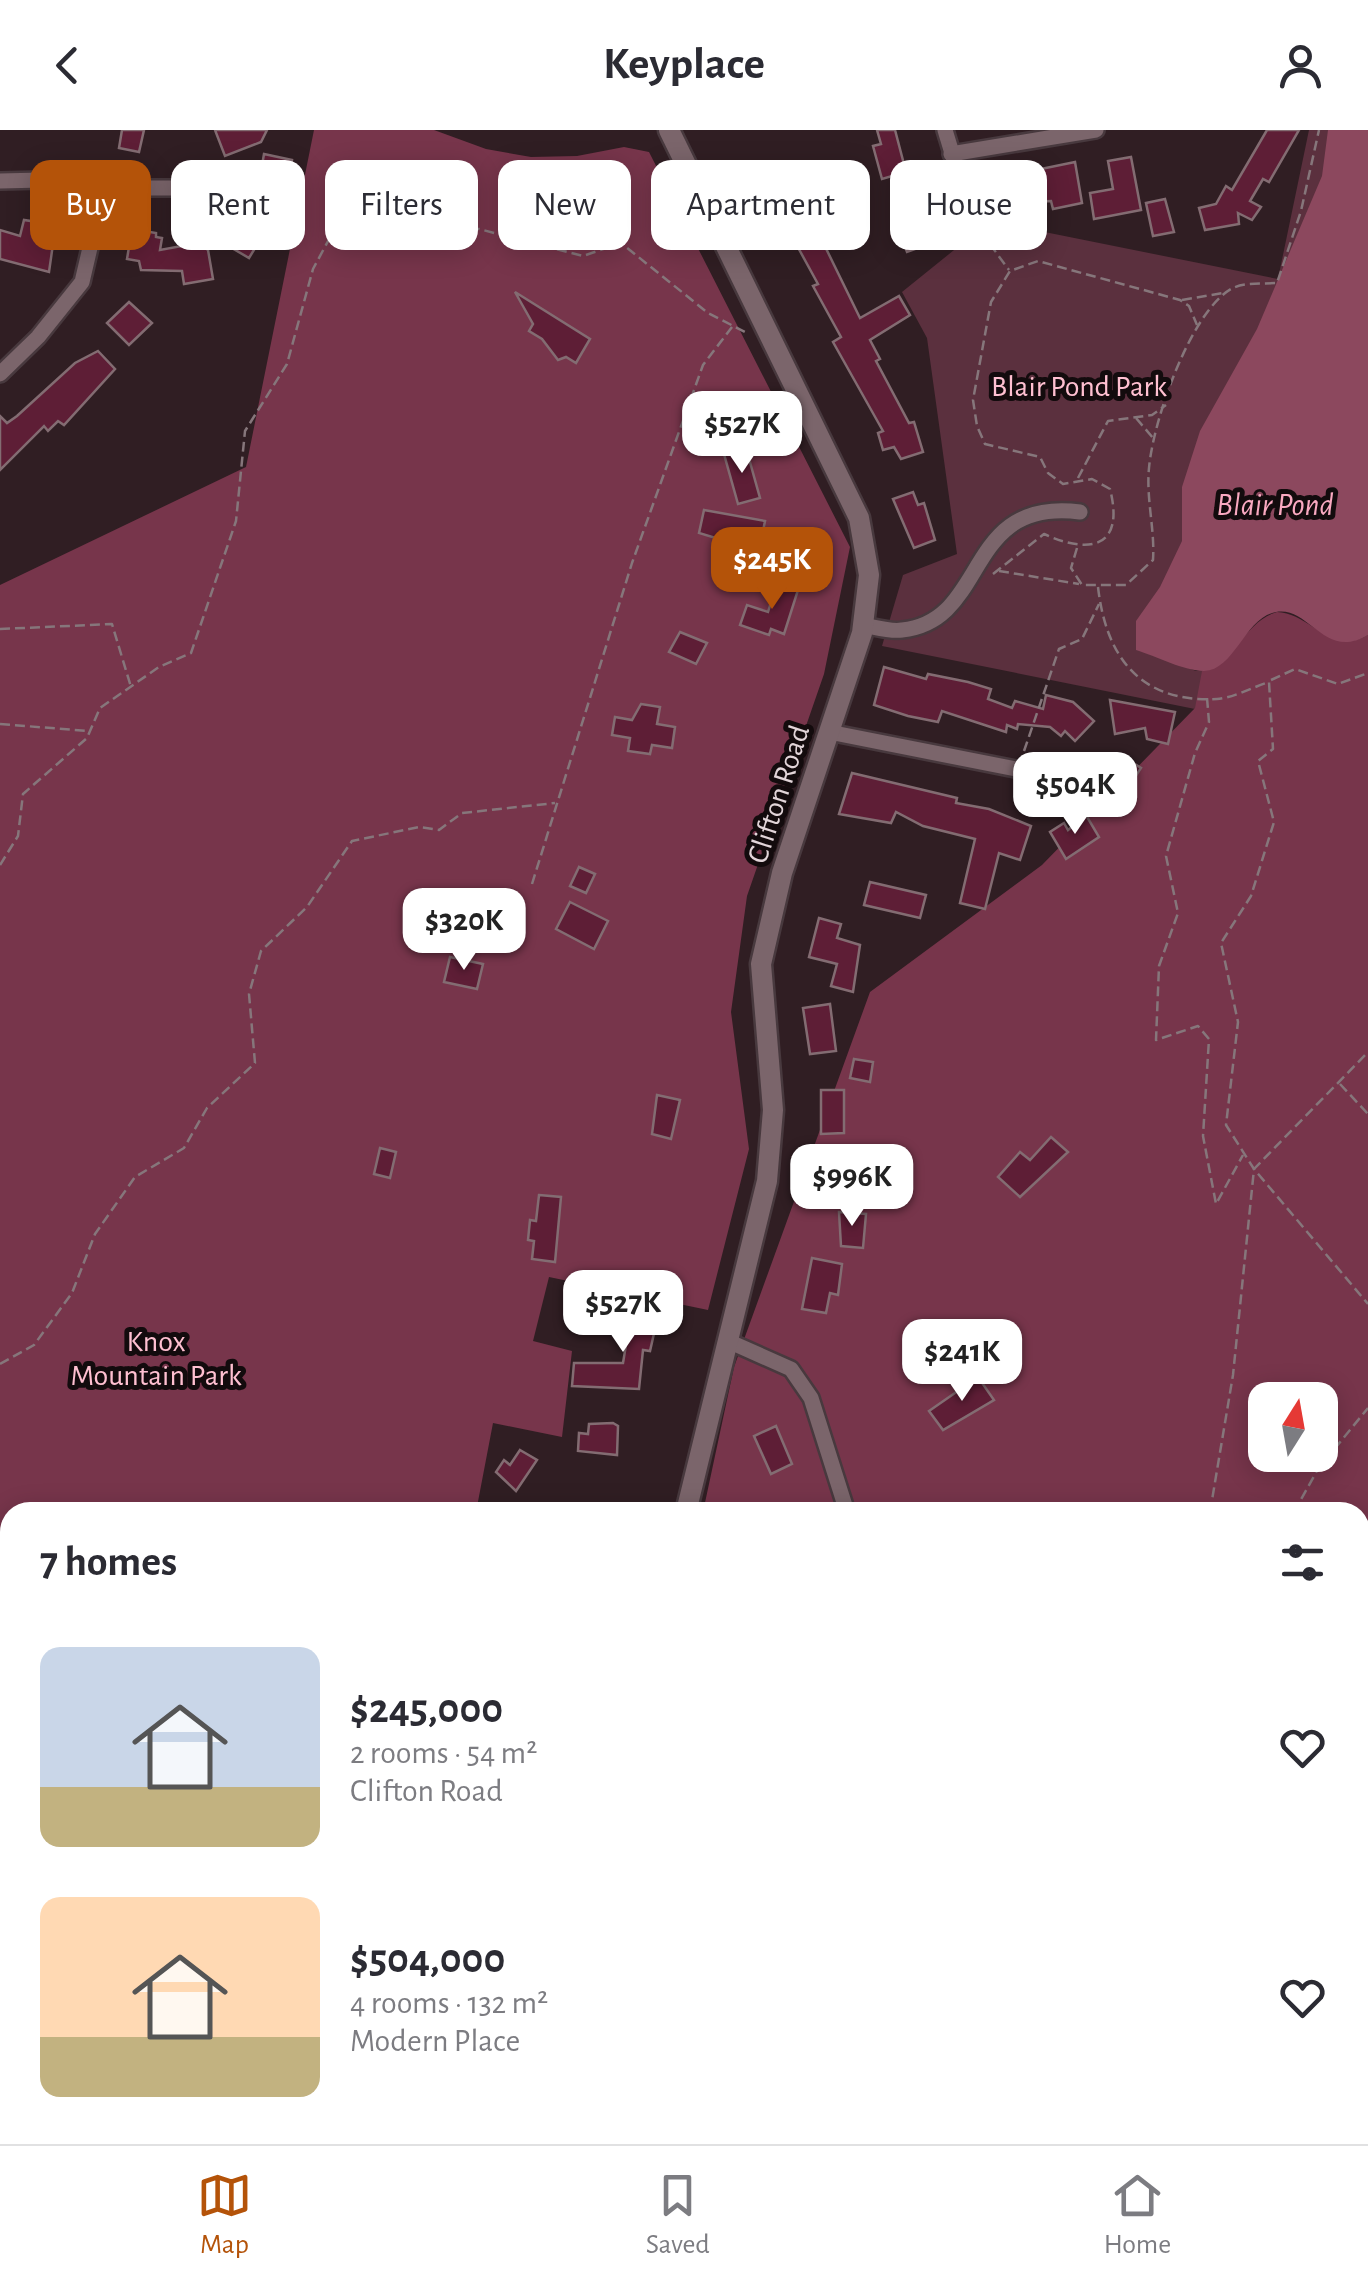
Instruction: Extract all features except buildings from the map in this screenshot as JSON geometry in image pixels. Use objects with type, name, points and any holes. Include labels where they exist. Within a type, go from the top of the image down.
[{"type":"main road","name":"Clifton Road","points":[[670,130],[859,518],[869,575],[863,625],[782,873],[760,964],[772,1128],[767,1181],[705,1420],[688,1502]]},
{"type":"street","points":[[945,130],[953,160]]},
{"type":"street","points":[[951,154],[1096,130]]},
{"type":"street","points":[[0,181],[30,180]]},
{"type":"street","points":[[0,374],[38,337],[82,282],[89,250]]},
{"type":"street","points":[[863,625],[902,630],[934,620],[965,586],[991,545],[1020,517],[1046,508],[1080,512]]},
{"type":"street","points":[[829,732],[1036,773]]},
{"type":"street","points":[[728,1341],[791,1368],[811,1398],[844,1502]]},
{"type":"path","points":[[997,570],[1030,580],[1098,586],[1126,584],[1154,560],[1149,469],[1154,438],[1185,344],[1209,305],[1235,286],[1277,284],[1319,130]]},
{"type":"path","points":[[0,866],[18,836],[23,794],[90,730],[100,708],[192,653],[236,521],[244,431],[286,364],[312,268],[334,230],[364,209],[398,228],[478,229],[584,256],[621,243],[708,312],[747,333]]},
{"type":"path","points":[[995,250],[1010,271]]},
{"type":"path","points":[[965,586],[982,583],[1044,534],[1077,548],[1097,544],[1110,532],[1116,511],[1110,489],[1092,479],[1064,484],[1048,473],[1040,457],[985,444],[977,426],[974,400],[991,302],[1010,271],[1038,261],[1180,300],[1189,306],[1196,325]]},
{"type":"path","points":[[1180,300],[1227,292]]},
{"type":"path","points":[[532,884],[626,581],[703,365],[732,326]]},
{"type":"path","points":[[1078,479],[1108,420],[1152,415],[1167,404]]},
{"type":"path","points":[[1135,417],[1154,438]]},
{"type":"path","points":[[1077,548],[1071,568],[1082,585]]},
{"type":"path","points":[[1098,586],[1102,622],[1136,680],[1177,696],[1216,699],[1295,669],[1338,684],[1368,673]]},
{"type":"path","points":[[1018,769],[1059,650],[1082,639],[1100,603]]},
{"type":"path","points":[[0,628],[112,624],[131,687]]},
{"type":"path","points":[[1268,682],[1273,749],[1258,761],[1274,822],[1251,896],[1222,944],[1238,1022],[1226,1125],[1254,1169],[1368,1304]]},
{"type":"path","points":[[1206,696],[1209,722],[1195,754],[1166,856],[1178,913],[1159,966],[1156,1040],[1198,1026],[1209,1038],[1203,1136],[1216,1204],[1244,1154]]},
{"type":"path","points":[[0,724],[90,730]]},
{"type":"path","points":[[0,1364],[34,1345],[72,1293],[96,1234],[136,1177],[184,1148],[207,1108],[255,1063],[249,994],[262,951],[307,907],[352,841],[419,827],[439,830],[462,813],[556,803]]},
{"type":"path","points":[[1212,1502],[1234,1376],[1254,1169],[1368,1052]]},
{"type":"path","points":[[1338,1082],[1368,1114]]},
{"type":"path","points":[[1300,1502],[1318,1469],[1368,1408]]},
{"type":"path","points":[[380,2144],[391,2144]]},
{"type":"green space","name":"Knox Mountain Park","points":[[314,130],[434,130],[486,149],[531,157],[577,156],[624,147],[649,152],[653,160],[651,250],[699,250],[850,547],[824,674],[747,896],[731,1012],[749,1149],[708,1310],[549,1277],[533,1341],[572,1351],[562,1437],[493,1423],[478,1502],[0,1502],[0,585],[246,467],[290,250],[305,250],[305,175]]},
{"type":"green space","name":"Blair Pond Park","points":[[1309,130],[1368,130],[1201,490],[1148,653],[1196,671],[1358,641],[1368,635],[1368,1502],[1040,1502],[1195,709],[882,646],[903,575],[957,554],[927,338],[902,292],[954,250],[1047,250],[1047,232],[1278,279]]},
{"type":"green space","points":[[1277,612],[1343,640],[1368,635],[1368,1502],[705,1502],[734,1367],[870,992],[1042,865],[1195,708],[1202,671],[1223,659],[1256,624]]},
{"type":"water","name":"Blair Pond","points":[[1328,130],[1368,130],[1368,635],[1340,642],[1299,617],[1276,612],[1256,623],[1215,668],[1188,669],[1136,650],[1136,621],[1160,587],[1182,541],[1182,487],[1200,431],[1257,329],[1322,176]]}]
